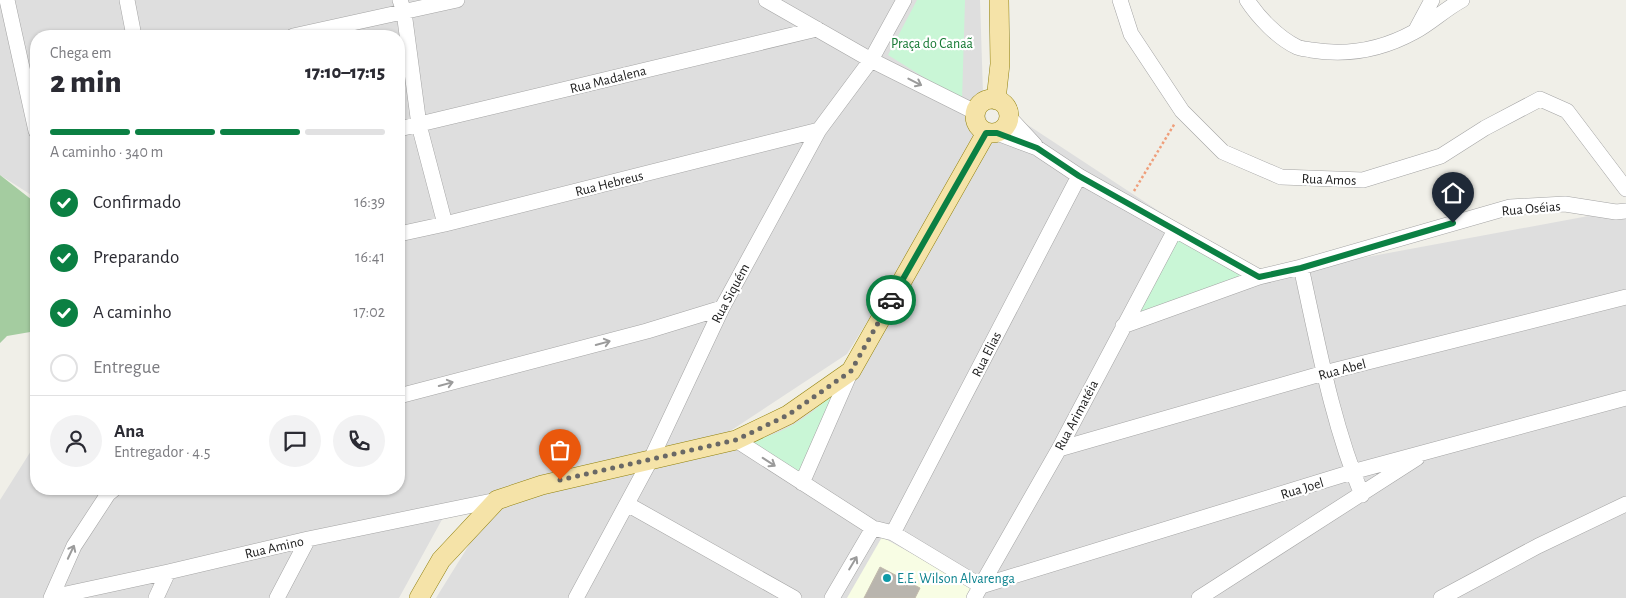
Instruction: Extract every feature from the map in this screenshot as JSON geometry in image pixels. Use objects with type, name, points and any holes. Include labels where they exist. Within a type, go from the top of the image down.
[{"type":"main road","points":[[996,100],[1000,64],[999,0]]},
{"type":"main road","points":[[419,598],[440,560],[497,500],[542,485],[736,440],[788,415],[851,371],[992,133],[1006,126],[1008,116],[1005,106],[996,100],[983,102],[975,112],[976,125],[992,133]]},
{"type":"street","points":[[7,0],[30,104]]},
{"type":"street","points":[[126,0],[133,30]]},
{"type":"street","points":[[316,30],[402,6],[457,0]]},
{"type":"street","points":[[766,0],[871,60],[975,112]]},
{"type":"street","name":"Rua Siquém","points":[[579,597],[651,459],[722,308],[819,130],[871,60],[904,0]]},
{"type":"street","name":"Rua Amos","points":[[1120,0],[1131,34],[1182,111],[1222,152],[1281,177],[1363,180],[1441,156],[1485,128],[1540,99],[1567,110],[1626,189]]},
{"type":"street","points":[[1248,0],[1256,13],[1272,30],[1297,48],[1327,53],[1358,51],[1386,44],[1415,31],[1447,8],[1462,0]]},
{"type":"street","points":[[1415,31],[1432,0]]},
{"type":"street","points":[[402,6],[419,125],[445,224]]},
{"type":"street","name":"Rua Madalena","points":[[405,128],[817,29]]},
{"type":"street","points":[[1008,116],[1037,148],[1079,176],[1259,277]]},
{"type":"street","name":"Rua Hebreus","points":[[405,233],[819,130]]},
{"type":"street","points":[[992,133],[1037,148]]},
{"type":"street","name":"Rua Elias","points":[[893,533],[1079,176]]},
{"type":"street","name":"Rua Oséias","points":[[1123,326],[1259,277],[1301,268],[1510,207],[1565,204],[1616,212],[1626,211]]},
{"type":"street","name":"Rua Arimatéia","points":[[978,592],[1059,448],[1175,230]]},
{"type":"street","points":[[1301,268],[1324,373],[1352,472],[1362,495]]},
{"type":"street","name":"Rua Abel","points":[[1059,448],[1324,373],[1626,297]]},
{"type":"street","points":[[405,394],[647,331],[722,308]]},
{"type":"street","points":[[802,483],[851,371]]},
{"type":"street","name":"Rua Joel","points":[[978,592],[1352,472],[1626,398]]},
{"type":"street","points":[[736,440],[873,528],[893,533],[978,592]]},
{"type":"street","points":[[1200,598],[1430,450]]},
{"type":"street","points":[[51,597],[74,546],[107,495]]},
{"type":"street","name":"Rua Amino","points":[[51,597],[308,539],[497,500]]},
{"type":"street","points":[[627,504],[794,598]]},
{"type":"street","points":[[1441,598],[1538,546],[1626,504]]},
{"type":"street","points":[[832,598],[873,528]]},
{"type":"street","points":[[277,598],[308,539]]},
{"type":"street","points":[[156,598],[168,572]]},
{"type":"path","points":[[1126,203],[1182,111]]},
{"type":"shaded area","points":[[0,0],[980,0],[983,94],[988,130],[847,354],[718,439],[451,503],[399,598],[0,598],[0,500],[30,452],[30,495],[405,495],[405,30],[30,30],[30,194],[0,175]]},
{"type":"shaded area","points":[[1005,110],[1259,277],[1626,209],[1626,598],[436,598],[497,500],[737,440],[852,371]]},
{"type":"shaded area","points":[[882,537],[972,587],[966,598],[847,598]]},
{"type":"green space","name":"Praça do Canaã","points":[[917,0],[965,0],[962,101],[888,55]]},
{"type":"green space","points":[[0,175],[30,198],[30,332],[7,336],[0,343]]},
{"type":"green space","points":[[1176,235],[1248,276],[1132,318]]},
{"type":"green space","points":[[841,386],[796,477],[746,442],[775,433],[798,422]]},
{"type":"building","name":"E.E. Wilson Alvarenga","points":[[880,567],[920,588],[915,598],[864,598]]},
{"type":"way so far","points":[[560,480],[736,440],[788,415],[851,371],[891,300]]},
{"type":"place","name":"E.E. Wilson Alvarenga","points":[[887,578]]},
{"type":"route","points":[[891,300],[986,133],[997,133],[1037,148],[1079,176],[1259,277],[1301,268],[1453,223]]}]
